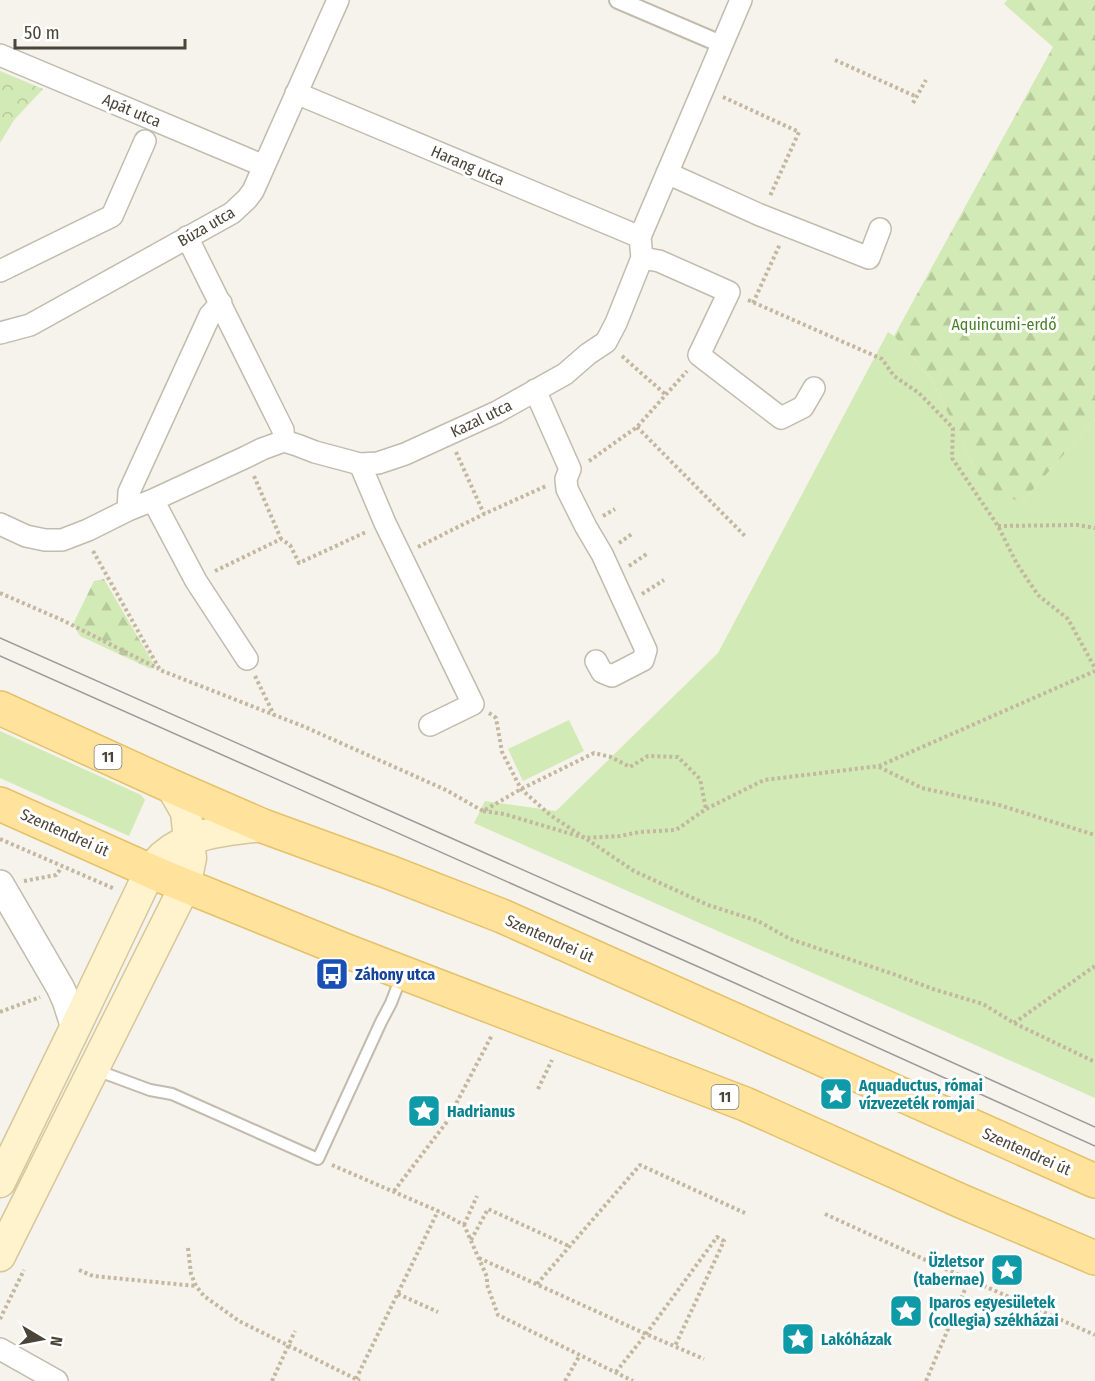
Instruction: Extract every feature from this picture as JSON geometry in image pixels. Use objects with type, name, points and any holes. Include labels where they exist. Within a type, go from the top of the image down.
[{"type":"main road","name":"Szentendrei út","points":[[0,708],[263,826],[502,916],[1095,1181]]},
{"type":"main road","points":[[0,1256],[185,886],[191,858],[186,812],[171,786]]},
{"type":"main road","name":"Szentendrei út","points":[[0,804],[143,885],[185,886],[402,974],[745,1104],[1095,1258]]},
{"type":"main road","points":[[0,1182],[143,885],[163,856],[181,843],[210,833],[263,826]]},
{"type":"street","name":"Búza utca","points":[[0,333],[30,325],[241,206],[253,191],[338,0]]},
{"type":"street","points":[[618,0],[722,44]]},
{"type":"street","name":"Kazal utca","points":[[284,441],[360,464],[378,462],[405,454],[497,412],[565,374],[606,342],[616,322],[667,172],[740,0]]},
{"type":"street","name":"Apát utca","points":[[0,55],[264,165]]},
{"type":"street","name":"Harang utca","points":[[296,93],[641,248],[659,261],[729,292]]},
{"type":"street","points":[[0,271],[112,216],[145,141]]},
{"type":"street","points":[[667,172],[760,215],[869,258],[880,229]]},
{"type":"street","points":[[0,524],[26,536],[45,540],[62,540],[284,441],[283,430],[187,237]]},
{"type":"street","points":[[729,292],[699,355],[781,418],[803,407],[814,388]]},
{"type":"street","points":[[128,510],[129,492],[210,315],[221,303]]},
{"type":"street","points":[[535,390],[568,474],[567,489],[602,554],[646,650],[643,660],[612,675],[602,672],[596,661]]},
{"type":"street","points":[[360,464],[385,523],[473,704],[430,725]]},
{"type":"street","points":[[153,500],[196,581],[247,659]]},
{"type":"street","points":[[1,884],[60,987],[75,1028]]},
{"type":"street","points":[[0,1349],[57,1381]]},
{"type":"lane","points":[[94,1070],[150,1090],[172,1094],[318,1159],[391,1004],[402,974]]},
{"type":"path","points":[[835,60],[917,97]]},
{"type":"path","points":[[913,103],[926,80]]},
{"type":"path","points":[[704,88],[799,132],[760,215]]},
{"type":"path","points":[[753,303],[788,226]]},
{"type":"path","points":[[0,593],[62,620],[160,670],[305,728],[446,790],[483,811],[504,814],[585,838],[676,830],[706,809],[764,780],[879,766],[1095,670],[1068,619],[1038,595],[1017,564],[998,526],[952,458],[953,428],[918,393],[894,376],[882,359],[729,292]]},
{"type":"path","points":[[606,342],[666,395]]},
{"type":"path","points":[[401,556],[484,514],[561,479],[582,466],[637,427],[699,355]]},
{"type":"path","points":[[637,427],[745,536]]},
{"type":"path","points":[[449,434],[484,514]]},
{"type":"path","points":[[246,457],[280,539],[290,545],[299,564],[385,523]]},
{"type":"path","points":[[998,526],[1077,525],[1095,528]]},
{"type":"path","points":[[82,532],[160,670]]},
{"type":"path","points":[[196,581],[280,539]]},
{"type":"path","points":[[247,659],[274,715]]},
{"type":"path","points":[[473,704],[496,718],[502,752],[521,789],[550,815],[634,871],[708,904],[758,921],[790,939],[983,1004],[1014,1023],[1095,1062]]},
{"type":"path","points":[[483,811],[521,789],[594,753],[611,757],[630,768],[648,756],[678,757],[700,779],[706,809]]},
{"type":"path","points":[[879,766],[922,788],[999,805],[1095,835]]},
{"type":"path","points":[[0,840],[62,867],[143,885]]},
{"type":"path","points":[[1,884],[56,875],[62,867]]},
{"type":"path","points":[[1014,1023],[1095,966]]},
{"type":"path","points":[[394,1191],[446,1123],[492,1035]]},
{"type":"path","points":[[538,1089],[552,1060]]},
{"type":"path","points":[[318,1159],[394,1191],[464,1225],[487,1277],[487,1285],[498,1315],[633,1381]]},
{"type":"path","points":[[537,1284],[640,1166],[745,1213]]},
{"type":"path","points":[[464,1225],[477,1196]]},
{"type":"path","points":[[471,1240],[488,1209],[570,1247]]},
{"type":"path","points":[[188,1248],[191,1274],[196,1286],[204,1296],[239,1321],[358,1380],[438,1211]]},
{"type":"path","points":[[825,1214],[1095,1335]]},
{"type":"path","points":[[616,1372],[717,1237],[724,1241],[675,1346]]},
{"type":"path","points":[[478,1257],[704,1359]]},
{"type":"path","points":[[79,1270],[93,1276],[196,1286]]},
{"type":"path","points":[[926,1381],[969,1280]]},
{"type":"path","points":[[398,1294],[438,1312]]},
{"type":"path","points":[[272,1381],[296,1331]]},
{"type":"path","points":[[565,1381],[580,1355]]},
{"type":"green space","name":"Aquincumi-erdő","points":[[1007,0],[1095,0],[1095,419],[1022,502],[998,494],[978,474],[931,379],[894,336],[1053,47],[1004,4]]},
{"type":"green space","points":[[0,71],[43,89],[14,120],[0,143]]},
{"type":"green space","points":[[888,332],[931,379],[978,474],[1022,502],[1095,419],[1095,1098],[474,823],[485,801],[556,811],[718,653]]},
{"type":"green space","points":[[104,579],[153,663],[151,669],[80,636],[73,624],[94,581]]},
{"type":"green space","points":[[569,720],[584,751],[523,781],[508,749]]},
{"type":"green space","points":[[0,731],[141,795],[145,800],[129,836],[0,778]]},
{"type":"tram line","points":[[0,638],[699,948],[1095,1127]]},
{"type":"tram line","points":[[0,656],[1095,1146]]},
{"type":"place","name":"Záhony utca","points":[[332,974]]},
{"type":"place","name":"Aquaductus, római vízvezeték romjai","points":[[836,1094]]},
{"type":"place","name":"Hadrianus","points":[[424,1111]]},
{"type":"place","name":"Üzletsor (tabernae)","points":[[1007,1270]]},
{"type":"place","name":"Iparos egyesületek (collegia) székházai","points":[[906,1311]]},
{"type":"place","name":"Lakóházak","points":[[798,1339]]}]
